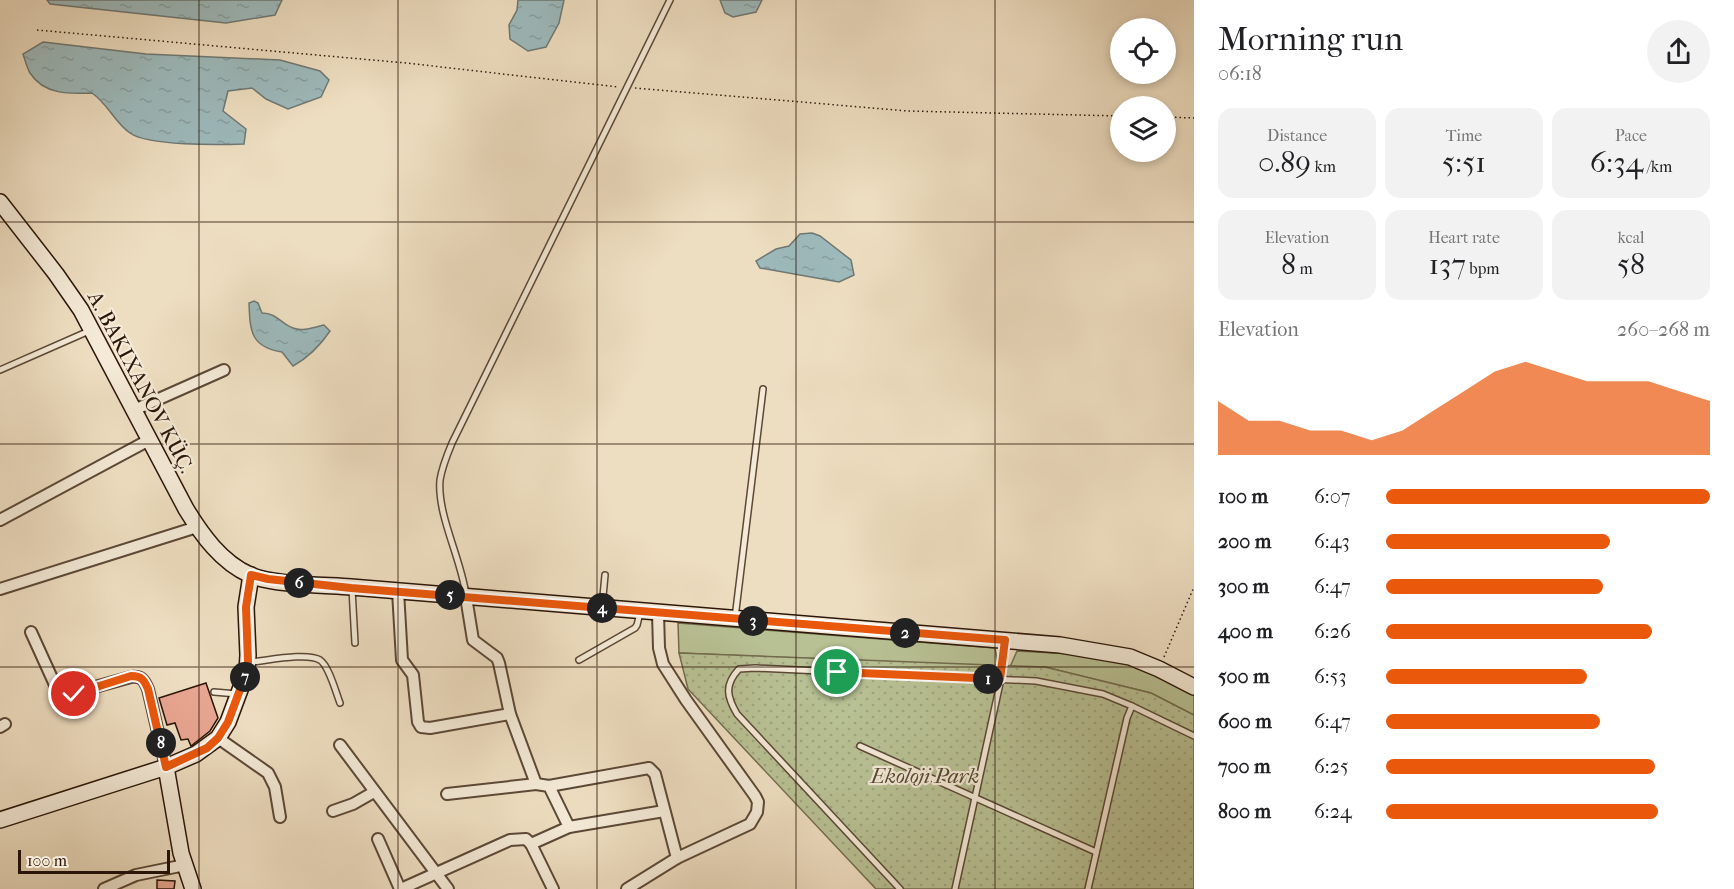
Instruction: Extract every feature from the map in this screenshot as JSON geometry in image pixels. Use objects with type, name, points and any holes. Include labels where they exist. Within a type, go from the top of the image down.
[{"type":"main road","points":[[0,202],[56,274],[92,330],[197,527],[220,554],[251,575],[351,588],[1060,645],[1130,657],[1194,687]]},
{"type":"main road","points":[[0,820],[166,767],[196,754],[218,738],[228,722],[248,662],[246,607],[251,575]]},
{"type":"main road","points":[[166,767],[185,866],[193,889]]},
{"type":"street","points":[[134,410],[224,370]]},
{"type":"street","points":[[0,520],[149,440]]},
{"type":"street","points":[[0,589],[197,527]]},
{"type":"street","points":[[398,591],[402,660],[413,675],[418,722],[421,727],[430,728],[510,714]]},
{"type":"street","points":[[466,597],[473,640],[497,658],[500,663],[510,714],[536,784]]},
{"type":"street","points":[[627,889],[677,858],[750,824],[757,812],[758,802],[663,664],[659,648],[658,613]]},
{"type":"street","points":[[32,632],[56,687],[66,695],[131,676],[144,679],[166,767]]},
{"type":"street","points":[[218,738],[268,773],[275,787],[280,817]]},
{"type":"street","points":[[340,745],[448,889]]},
{"type":"street","points":[[447,794],[536,784],[549,786],[649,768],[655,774],[677,858]]},
{"type":"street","points":[[549,786],[569,827]]},
{"type":"street","points":[[333,811],[374,792]]},
{"type":"street","points":[[531,844],[569,827],[664,811]]},
{"type":"street","points":[[378,839],[401,889],[500,843],[518,838],[531,844],[553,889]]},
{"type":"street","points":[[104,889],[136,875],[185,866]]},
{"type":"lane","points":[[466,597],[442,502],[440,481],[443,466],[452,443],[670,0]]},
{"type":"lane","points":[[0,370],[92,330]]},
{"type":"lane","points":[[735,620],[763,389]]},
{"type":"lane","points":[[602,608],[605,575]]},
{"type":"lane","points":[[351,588],[355,643]]},
{"type":"lane","points":[[579,660],[635,628],[638,625],[640,611]]},
{"type":"lane","points":[[955,889],[1000,679],[1005,640]]},
{"type":"lane","points":[[248,662],[306,657],[320,660],[327,669],[340,703]]},
{"type":"lane","points":[[900,889],[737,714],[728,691],[732,677],[739,669],[1036,681],[1103,694],[1194,736]]},
{"type":"lane","points":[[214,692],[239,694]]},
{"type":"lane","points":[[1088,889],[1127,718],[1132,706]]},
{"type":"lane","points":[[860,746],[1096,852]]},
{"type":"path","points":[[37,30],[406,63],[627,88],[908,111],[1110,116]]},
{"type":"path","points":[[1176,117],[1194,118]]},
{"type":"path","points":[[1159,669],[1194,587]]},
{"type":"green space","points":[[678,623],[995,648],[998,666],[679,653]]},
{"type":"green space","points":[[1017,651],[1099,657],[1147,670],[1194,693],[1194,715],[1151,693],[1045,667],[1010,667]]},
{"type":"green space","name":"Ekoloji Park","points":[[679,653],[1045,667],[1151,693],[1194,715],[1194,889],[876,889],[688,689]]},
{"type":"water","points":[[47,0],[282,0],[275,15],[226,23],[50,4]]},
{"type":"water","points":[[518,0],[564,0],[559,23],[546,47],[528,51],[510,39],[509,25],[517,10]]},
{"type":"water","points":[[720,0],[762,0],[756,12],[733,17],[725,13]]},
{"type":"water","points":[[43,42],[146,54],[280,60],[320,71],[329,80],[321,97],[288,109],[266,99],[252,88],[228,91],[223,111],[246,129],[244,144],[167,142],[130,133],[92,93],[58,92],[42,86],[29,71],[23,54]]},
{"type":"water","points":[[812,233],[820,236],[851,260],[854,275],[839,282],[760,268],[756,261],[776,249],[789,246],[800,234]]},
{"type":"water","points":[[254,301],[258,303],[262,313],[267,313],[293,328],[304,329],[324,325],[330,331],[314,351],[293,366],[282,352],[264,346],[254,336],[250,322],[249,303]]},
{"type":"building","points":[[206,683],[218,718],[210,731],[191,746],[188,739],[181,740],[175,723],[167,725],[159,698]]},
{"type":"building","points":[[157,880],[175,881],[174,889],[157,889]]},
{"type":"route","points":[[74,694],[131,676],[139,676],[144,679],[148,689],[166,767],[207,748],[218,738],[228,722],[247,671],[246,607],[251,575],[351,588],[1005,640],[1000,679],[837,672]]}]
